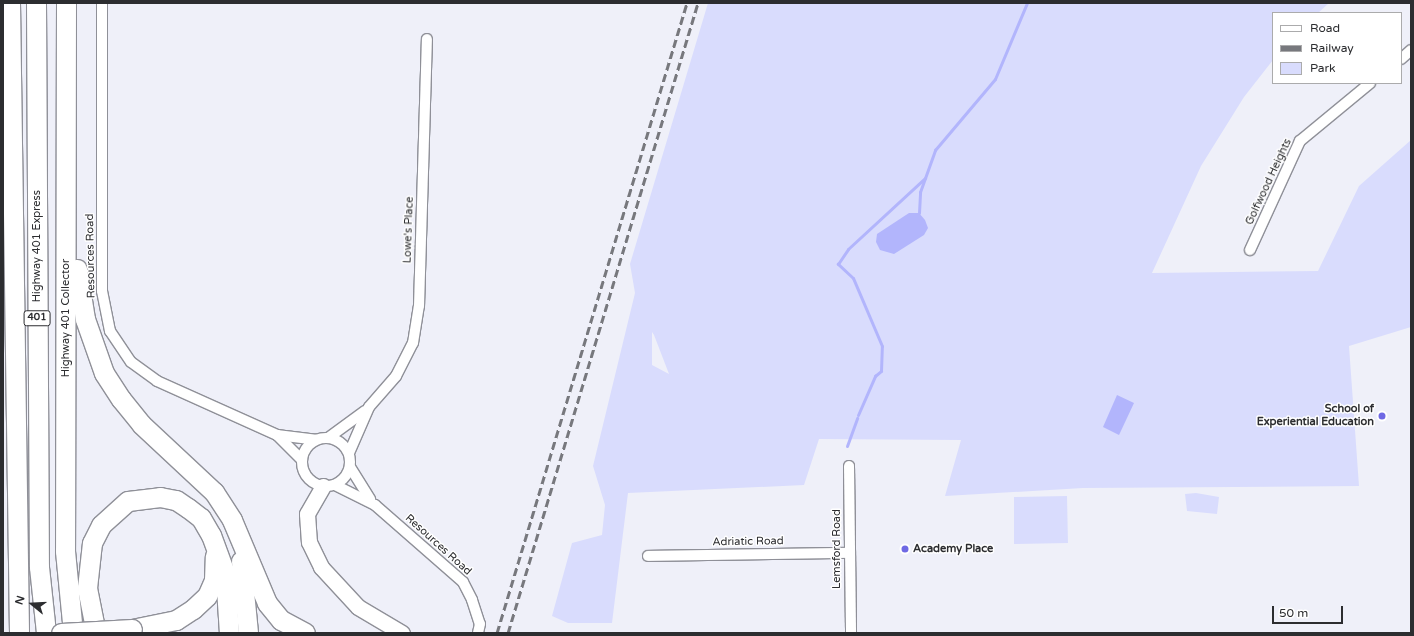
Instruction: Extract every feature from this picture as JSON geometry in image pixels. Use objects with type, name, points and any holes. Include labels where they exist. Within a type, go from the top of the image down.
[{"type":"highway","name":"401","points":[[10,3],[15,548],[19,633]]},
{"type":"highway","name":"Highway 401 Express","points":[[36,3],[39,552],[46,633]]},
{"type":"highway","name":"Highway 401 Collector","points":[[66,3],[65,551],[73,633]]},
{"type":"highway","points":[[66,136],[79,292],[104,372],[142,424],[214,492],[232,520],[267,603],[281,620],[305,633]]},
{"type":"highway","points":[[96,633],[87,588],[88,565],[101,525],[113,512],[137,498],[176,500],[201,518],[211,535],[225,574],[229,633]]},
{"type":"highway","points":[[232,520],[243,570],[248,633]]},
{"type":"highway","points":[[61,633],[132,629],[176,620],[207,596],[216,561],[211,535]]},
{"type":"main road","points":[[329,485],[307,514],[309,542],[320,567],[358,607],[402,633]]},
{"type":"street","name":"Resources Road","points":[[102,3],[102,290],[110,332],[131,362],[157,381],[277,435],[316,440]]},
{"type":"street","name":"Lowe's Place","points":[[328,438],[370,407],[396,376],[413,343],[419,306],[427,39]]},
{"type":"street","points":[[1402,58],[1411,50]]},
{"type":"street","name":"Golfwood Heights","points":[[1250,250],[1300,141],[1369,84]]},
{"type":"street","name":"Lowe's Place","points":[[349,453],[370,407]]},
{"type":"street","name":"Resources Road","points":[[277,435],[302,460]]},
{"type":"street","points":[[328,438],[340,442],[349,453],[350,467],[344,478],[329,485],[313,482],[305,472],[302,460],[306,449],[316,440],[328,438]]},
{"type":"street","name":"Lemsford Road","points":[[849,466],[848,553],[851,633]]},
{"type":"street","name":"Resources Road","points":[[350,467],[375,505],[463,582],[478,618],[478,633]]},
{"type":"street","name":"Resources Road","points":[[329,485],[375,505]]},
{"type":"street","name":"Adriatic Road","points":[[648,556],[848,553]]},
{"type":"green space","points":[[708,3],[1329,3],[1319,12],[1272,12],[1272,61],[1244,97],[1201,166],[1152,273],[1318,271],[1359,186],[1411,140],[1411,327],[1349,346],[1359,486],[1083,488],[945,496],[961,440],[819,439],[804,485],[628,493],[612,623],[568,623],[552,616],[572,543],[602,535],[605,505],[593,466],[635,293],[630,264]],"holes":[[[652,332],[654,335],[669,374],[652,365]]]},
{"type":"green space","points":[[1196,493],[1219,497],[1217,514],[1187,511],[1185,494]]},
{"type":"green space","points":[[1067,496],[1068,543],[1014,544],[1014,497]]},
{"type":"water","points":[[909,213],[919,213],[925,220],[928,228],[924,235],[894,254],[880,250],[876,242],[877,234]]},
{"type":"water","points":[[1117,395],[1134,403],[1119,435],[1103,427]]},
{"type":"waterway","points":[[919,213],[920,192],[935,150],[995,79],[1027,3]]},
{"type":"waterway","points":[[858,415],[875,376],[881,371],[882,346],[853,278],[838,264],[848,249],[925,178]]},
{"type":"waterway","points":[[847,446],[857,418]]},
{"type":"railway","points":[[497,633],[687,3]]},
{"type":"railway","points":[[508,633],[698,3]]},
{"type":"place","name":"School of Experiential Education","points":[[1382,416]]},
{"type":"place","name":"Academy Place","points":[[905,549]]}]
